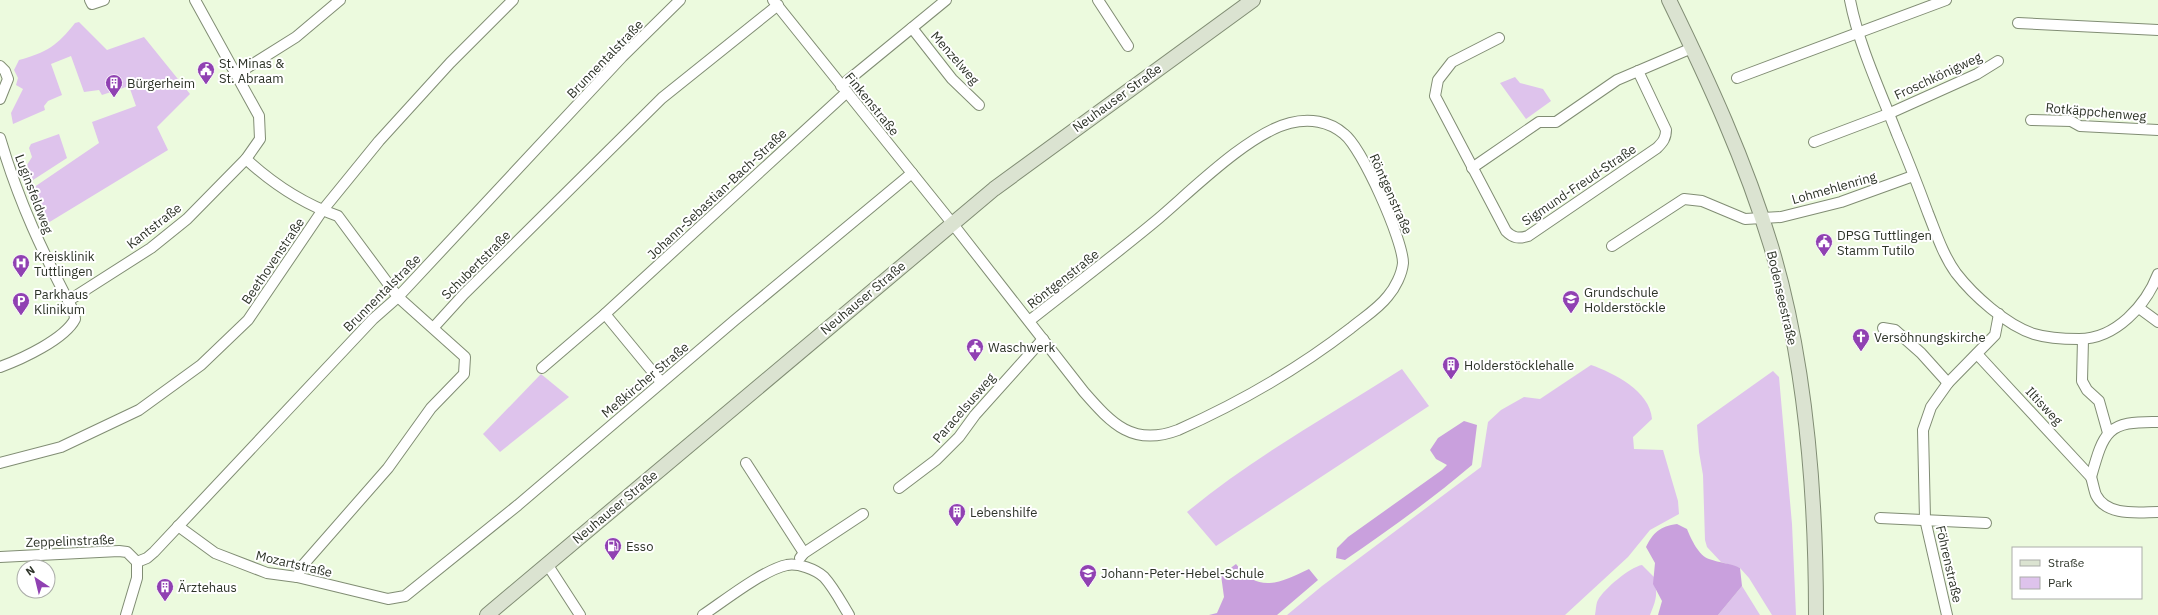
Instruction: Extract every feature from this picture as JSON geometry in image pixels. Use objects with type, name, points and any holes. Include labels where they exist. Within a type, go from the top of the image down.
[{"type":"street","points":[[90,0],[92,4],[104,0]]},
{"type":"street","name":"Kantstraße","points":[[68,301],[151,248],[186,218],[246,159],[260,139],[259,116],[195,0]]},
{"type":"street","points":[[237,74],[296,37],[340,0]]},
{"type":"street","name":"Beethovenstraße","points":[[0,463],[61,447],[139,410],[201,365],[248,320],[322,210],[384,136],[450,63],[513,0]]},
{"type":"street","name":"Brunnentalstraße","points":[[137,562],[147,558],[154,552],[373,319],[398,297],[622,58],[680,0]]},
{"type":"street","name":"Johann-Sebastian-Bach-Straße","points":[[542,368],[605,314],[844,89],[912,28],[946,0]]},
{"type":"street","points":[[1098,0],[1128,46]]},
{"type":"street","name":"Neuhauser Straße","points":[[487,615],[952,223],[1040,155],[1253,0]]},
{"type":"street","name":"Bodenseestraße","points":[[1669,0],[1739,152],[1784,294],[1808,441],[1814,518],[1816,615]]},
{"type":"street","points":[[1850,0],[1859,32],[1888,114],[1943,251],[1956,272],[1971,290],[2014,325],[2034,334],[2083,339],[2110,330],[2139,308],[2152,289],[2158,274]]},
{"type":"street","points":[[1737,78],[1946,0]]},
{"type":"street","name":"Finkenstraße","points":[[775,3],[952,223]]},
{"type":"street","name":"Schubertstraße","points":[[434,327],[464,294],[662,98],[775,3]]},
{"type":"street","points":[[2018,23],[2158,30]]},
{"type":"street","name":"Menzelweg","points":[[912,28],[952,78],[979,105]]},
{"type":"street","name":"Sigmund-Freud-Straße","points":[[1499,38],[1452,62],[1438,80],[1435,96],[1506,231],[1514,238],[1528,236],[1657,148],[1664,141],[1666,137],[1666,130],[1638,71]]},
{"type":"street","points":[[1472,168],[1539,122],[1556,122],[1617,80],[1692,48]]},
{"type":"street","name":"Froschkönigweg","points":[[1888,114],[1977,74],[1998,62]]},
{"type":"street","points":[[0,66],[5,71],[8,79],[0,99]]},
{"type":"street","points":[[1814,142],[1888,114]]},
{"type":"street","name":"Röntgenstraße","points":[[952,223],[1084,392],[1118,427],[1138,435],[1163,436],[1198,421],[1272,382],[1327,346],[1377,307],[1388,296],[1403,263],[1401,247],[1381,197],[1356,147],[1350,139],[1335,128],[1321,122],[1310,120],[1288,123],[1275,129],[1232,157],[1122,249],[1030,321]]},
{"type":"street","name":"Rotkäppchenweg","points":[[2031,120],[2071,121],[2080,126],[2158,130]]},
{"type":"street","name":"Luginsfeldweg","points":[[0,138],[21,204],[46,262],[68,301]]},
{"type":"street","points":[[246,159],[265,177],[322,210],[338,216],[398,297],[434,327],[465,357],[464,374],[432,408],[388,468],[303,565],[296,577]]},
{"type":"street","name":"Meßkircher Straße","points":[[391,600],[405,596],[518,505],[661,382],[912,173]]},
{"type":"street","name":"Lohmehlenring","points":[[1612,246],[1684,199],[1702,201],[1745,219],[1761,218],[1780,216],[1841,202],[1913,176]]},
{"type":"street","points":[[0,366],[38,350],[68,329],[75,319],[68,301]]},
{"type":"street","points":[[2139,308],[2158,322]]},
{"type":"street","points":[[605,314],[661,382]]},
{"type":"street","name":"Föhrenstraße","points":[[1947,615],[1925,519],[1923,430],[1931,407],[1948,383],[1995,335],[1999,314]]},
{"type":"street","points":[[1883,328],[1895,330],[1921,353],[1948,383]]},
{"type":"street","name":"Paracelsusweg","points":[[899,488],[936,460],[959,437],[975,415],[1043,339]]},
{"type":"street","points":[[2083,339],[2082,381],[2086,390],[2099,401],[2108,433]]},
{"type":"street","name":"Iltisweg","points":[[1977,354],[2091,477]]},
{"type":"street","points":[[2158,422],[2136,422],[2108,433],[2102,442],[2091,477],[2096,496],[2117,511],[2158,512]]},
{"type":"street","points":[[746,463],[804,553]]},
{"type":"street","points":[[795,564],[804,553],[863,514]]},
{"type":"street","name":"Föhrenstraße","points":[[1880,518],[1986,523]]},
{"type":"street","name":"Mozartstraße","points":[[178,526],[215,553],[267,573],[296,577],[391,600]]},
{"type":"street","name":"Zeppelinstraße","points":[[0,557],[119,551],[127,552],[137,562]]},
{"type":"street","points":[[126,615],[137,578],[137,562]]},
{"type":"street","points":[[547,564],[580,615]]},
{"type":"street","points":[[703,615],[779,567],[795,564],[823,576],[849,615]]},
{"type":"green space","points":[[79,22],[107,50],[144,37],[190,94],[157,127],[168,150],[43,226],[27,192],[99,143],[92,122],[136,106],[129,86],[102,95],[99,90],[84,92],[71,56],[51,64],[62,95],[48,101],[44,106],[45,110],[13,124],[11,113],[23,89],[16,85],[18,78],[14,70],[19,60],[37,54],[51,47],[63,37],[75,23]]},
{"type":"green space","points":[[1515,77],[1520,83],[1543,89],[1551,101],[1526,119],[1500,83]]},
{"type":"green space","points":[[59,134],[67,158],[33,180],[27,165],[32,157],[29,148],[31,144]]},
{"type":"green space","points":[[1591,365],[1620,378],[1629,384],[1645,400],[1650,409],[1652,419],[1633,437],[1634,449],[1663,450],[1678,501],[1679,514],[1650,530],[1628,557],[1565,615],[1287,615],[1322,586],[1481,467],[1488,422],[1501,410],[1524,397],[1540,399]]},
{"type":"green space","points":[[1402,369],[1429,406],[1216,546],[1187,512],[1238,473],[1292,437]]},
{"type":"green space","points":[[1773,371],[1779,377],[1792,524],[1796,615],[1772,615],[1749,578],[1740,568],[1721,562],[1707,547],[1705,540],[1703,475],[1699,452],[1697,425]]},
{"type":"green space","points":[[541,374],[569,397],[500,452],[483,434]]},
{"type":"green space","points":[[1642,565],[1654,577],[1656,597],[1650,615],[1595,615],[1597,601],[1601,595],[1624,574]]},
{"type":"green space","points":[[1742,586],[1760,615],[1718,615]]},
{"type":"shaded area","points":[[1464,421],[1477,425],[1472,465],[1410,514],[1345,560],[1336,558],[1337,548],[1348,537],[1447,465],[1436,459],[1430,450],[1438,438]]},
{"type":"shaded area","points":[[1677,524],[1687,529],[1696,547],[1705,557],[1740,568],[1742,586],[1718,615],[1658,615],[1662,601],[1653,584],[1655,563],[1646,547],[1654,534],[1662,528]]},
{"type":"shaded area","points":[[1236,564],[1244,573],[1261,582],[1270,583],[1279,581],[1309,569],[1318,580],[1277,615],[1209,615],[1217,613],[1224,597],[1221,575]]},
{"type":"place","name":"St. Minas & St. Abraam","points":[[206,85]]},
{"type":"place","name":"Bürgerheim","points":[[114,98]]},
{"type":"place","name":"DPSG Tuttlingen Stamm Tutilo","points":[[1824,257]]},
{"type":"place","name":"Kreisklinik Tuttlingen","points":[[21,278]]},
{"type":"place","name":"Grundschule Holderstöckle","points":[[1571,314]]},
{"type":"place","name":"Parkhaus Klinikum","points":[[21,316]]},
{"type":"place","name":"Versöhnungskirche","points":[[1861,352]]},
{"type":"place","name":"Waschwerk","points":[[975,362]]},
{"type":"place","name":"Holderstöcklehalle","points":[[1451,380]]},
{"type":"place","name":"Lebenshilfe","points":[[957,527]]},
{"type":"place","name":"Esso","points":[[613,561]]},
{"type":"place","name":"Johann-Peter-Hebel-Schule","points":[[1088,588]]},
{"type":"place","name":"Ärztehaus","points":[[165,602]]}]
